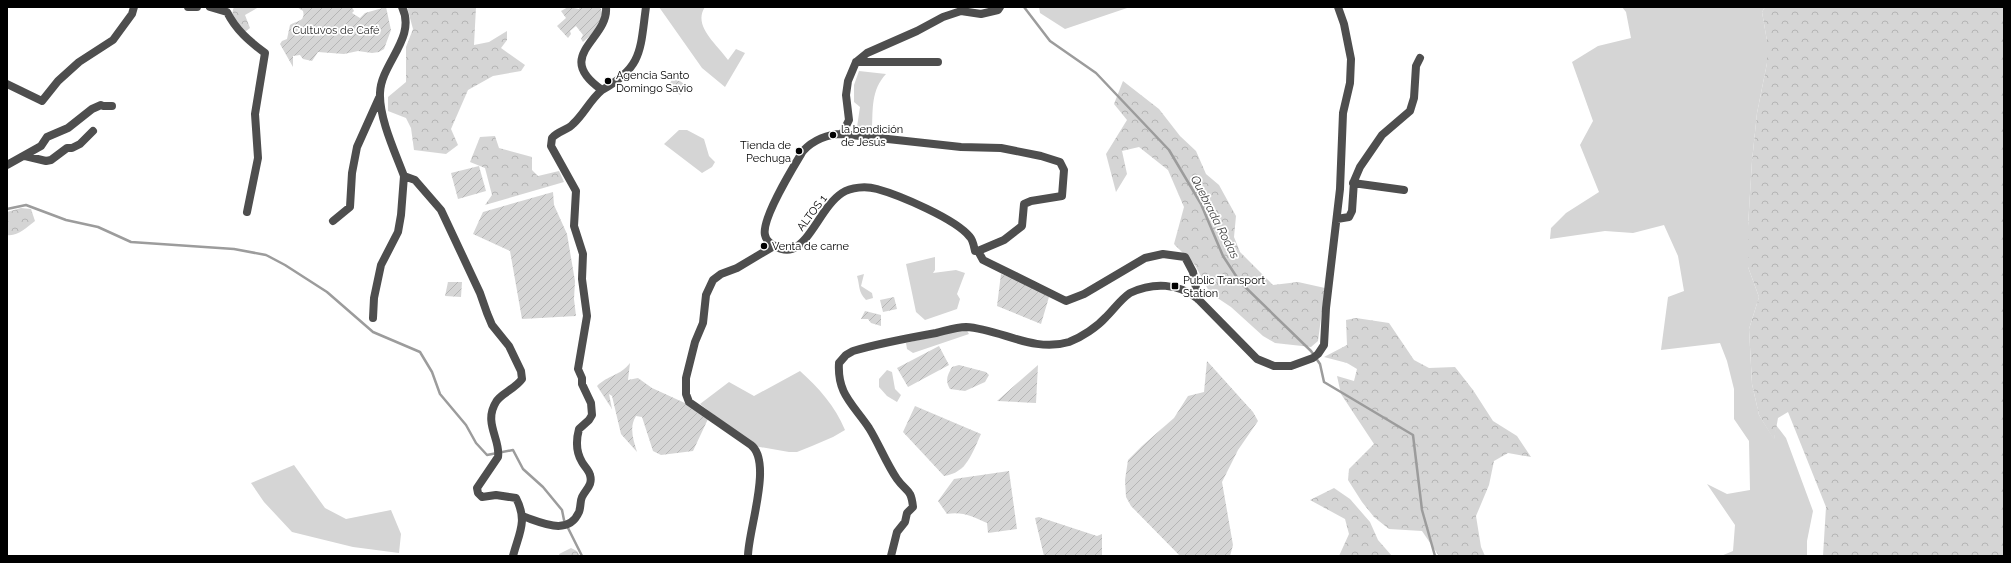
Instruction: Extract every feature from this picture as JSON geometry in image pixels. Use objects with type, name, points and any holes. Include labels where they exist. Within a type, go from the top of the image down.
[{"type":"street","points":[[7,84],[42,101],[58,81],[79,62],[113,40],[132,14],[134,7]]},
{"type":"street","points":[[188,7],[197,7]]},
{"type":"street","points":[[210,7],[227,12],[234,26],[265,54],[255,114],[258,158],[247,212]]},
{"type":"street","points":[[373,318],[374,298],[381,265],[398,232],[402,215],[404,176],[388,129],[381,105],[380,94],[381,85],[402,41],[406,24],[402,7]]},
{"type":"street","points":[[602,90],[592,83],[583,69],[582,53],[587,44],[603,25],[606,7]]},
{"type":"street","points":[[522,516],[554,526],[567,525],[572,522],[580,511],[582,498],[591,484],[590,474],[580,459],[577,450],[579,429],[589,420],[592,415],[591,403],[582,384],[582,378],[578,369],[587,316],[582,279],[583,254],[574,226],[576,190],[551,146],[552,138],[558,131],[572,125],[595,95],[617,82],[631,69],[642,39],[646,7]]},
{"type":"street","points":[[842,134],[849,120],[846,95],[848,81],[856,62],[867,53],[917,31],[943,17],[961,11],[981,14],[998,10],[1000,7]]},
{"type":"street","points":[[891,556],[897,532],[904,522],[907,513],[913,507],[911,493],[897,480],[868,427],[850,404],[840,385],[840,363],[846,355],[861,349],[965,327],[985,330],[1024,343],[1055,344],[1081,337],[1105,318],[1130,293],[1152,287],[1170,285],[1188,290],[1257,359],[1274,366],[1291,366],[1316,356],[1324,346],[1326,308],[1336,219],[1343,113],[1350,83],[1351,59],[1344,24],[1338,7]]},
{"type":"street","points":[[1336,219],[1349,217],[1352,211],[1353,183],[1360,167],[1382,135],[1410,111],[1414,98],[1416,66],[1420,58]]},
{"type":"street","points":[[856,62],[938,62]]},
{"type":"street","points":[[333,221],[350,207],[352,173],[358,147],[380,94]]},
{"type":"street","points":[[7,165],[26,156],[41,146],[48,137],[68,128],[92,109],[102,105],[112,106]]},
{"type":"street","points":[[26,156],[46,161],[51,160],[67,148],[72,148],[80,144],[93,131]]},
{"type":"street","points":[[748,556],[748,546],[756,508],[760,469],[758,453],[751,445],[689,402],[686,394],[686,378],[695,342],[703,323],[706,295],[713,280],[721,274],[737,268],[774,246],[765,235],[767,216],[794,165],[810,143],[835,134],[842,134],[961,148],[1001,148],[1041,156],[1060,162],[1064,170],[1062,196],[1031,201],[1024,204],[1022,226],[1004,240],[978,251]]},
{"type":"street","points":[[404,176],[415,180],[441,210],[480,293],[492,325],[509,346],[521,371],[522,379],[516,388],[499,398],[493,408],[492,431],[499,455],[477,488],[478,493],[482,497],[496,495],[516,498],[522,510],[523,522],[513,556]]},
{"type":"street","points":[[1353,183],[1404,190]]},
{"type":"street","name":"ALTOS 1","points":[[774,246],[785,250],[791,250],[803,243],[817,220],[832,202],[842,193],[855,188],[876,189],[933,212],[956,224],[971,238],[975,251],[978,251],[983,260],[1066,300],[1084,294],[1144,258],[1163,254],[1185,257],[1193,272],[1198,299]]},
{"type":"green space","points":[[234,7],[259,7],[245,15],[250,28],[245,32],[234,17]]},
{"type":"green space","name":"Cultuvos de Café","points":[[297,7],[352,7],[354,11],[352,13],[360,18],[365,13],[386,7],[391,30],[384,49],[379,52],[372,53],[358,51],[344,54],[318,52],[312,61],[303,59],[300,55],[293,56],[293,67],[280,44],[282,41],[287,39],[290,25],[300,21],[304,15],[303,11]]},
{"type":"green space","points":[[407,7],[476,7],[474,45],[489,42],[507,31],[507,40],[501,48],[525,65],[521,71],[493,76],[468,90],[451,129],[458,145],[446,154],[414,150],[411,128],[406,118],[388,111],[388,97],[406,82],[406,47],[413,29]]},
{"type":"green space","points":[[568,7],[579,9],[580,7],[600,7],[602,17],[600,22],[595,31],[583,42],[581,39],[583,35],[576,26],[570,31],[571,34],[568,38],[557,26],[566,18],[561,11]]},
{"type":"green space","points":[[659,7],[705,7],[702,14],[704,28],[728,60],[736,49],[745,53],[725,87],[702,68]]},
{"type":"green space","points":[[1039,7],[1130,7],[1065,29],[1040,13]]},
{"type":"green space","points":[[1622,7],[1765,7],[1762,12],[1767,41],[1767,63],[1757,113],[1748,226],[1748,267],[1759,297],[1749,329],[1752,384],[1759,415],[1774,439],[1776,425],[1786,438],[1813,511],[1807,541],[1807,556],[1721,556],[1733,551],[1735,525],[1707,484],[1727,494],[1750,490],[1749,441],[1734,419],[1734,389],[1727,361],[1720,343],[1661,350],[1668,297],[1684,291],[1678,256],[1664,225],[1633,233],[1605,231],[1550,239],[1551,228],[1566,213],[1599,192],[1580,145],[1593,121],[1572,62],[1598,46],[1631,38],[1626,12]]},
{"type":"green space","points":[[1765,7],[2004,7],[2004,556],[1823,556],[1826,507],[1788,412],[1778,418],[1774,440],[1759,415],[1752,384],[1749,329],[1759,297],[1748,267],[1748,226],[1757,113],[1767,63],[1767,41],[1762,12]]},
{"type":"green space","points":[[859,71],[886,74],[881,80],[875,93],[872,129],[857,127],[860,107],[854,102],[854,85]]},
{"type":"green space","points":[[674,77],[687,86],[680,95],[667,87]]},
{"type":"green space","points":[[1123,81],[1159,109],[1180,136],[1196,151],[1206,174],[1219,185],[1236,216],[1234,237],[1240,252],[1273,285],[1298,282],[1325,288],[1318,341],[1311,347],[1275,343],[1263,336],[1231,307],[1210,293],[1195,265],[1174,244],[1184,207],[1168,170],[1139,147],[1122,151],[1127,174],[1116,192],[1106,154],[1127,120],[1114,104]]},
{"type":"green space","points":[[679,130],[687,130],[704,139],[709,156],[715,162],[712,167],[702,173],[664,144]]},
{"type":"green space","points":[[495,136],[499,148],[532,157],[532,170],[538,176],[559,171],[564,182],[485,205],[492,195],[485,168],[470,162],[480,137]]},
{"type":"green space","points":[[479,166],[486,191],[458,199],[451,173]]},
{"type":"green space","points":[[553,192],[554,205],[567,234],[575,281],[574,299],[576,316],[522,319],[510,251],[473,234],[483,212]]},
{"type":"green space","points":[[21,208],[31,209],[35,221],[18,233],[7,235],[7,212]]},
{"type":"green space","points":[[935,257],[935,270],[933,273],[956,270],[965,273],[957,294],[960,299],[957,309],[925,320],[916,312],[906,264]]},
{"type":"green space","points":[[864,274],[861,286],[872,293],[873,298],[866,300],[860,292],[857,276]]},
{"type":"green space","points":[[1001,274],[1030,285],[1049,297],[1041,324],[997,306]]},
{"type":"green space","points":[[448,282],[462,282],[461,297],[445,296]]},
{"type":"green space","points":[[894,297],[897,309],[883,312],[880,300]]},
{"type":"green space","points":[[865,311],[881,315],[881,326],[871,323],[868,319],[861,319]]},
{"type":"green space","points":[[1356,318],[1389,323],[1414,360],[1429,368],[1455,367],[1473,390],[1493,421],[1517,436],[1531,457],[1508,453],[1494,461],[1489,485],[1476,516],[1481,547],[1485,556],[1439,556],[1422,531],[1389,529],[1374,517],[1348,480],[1349,469],[1374,444],[1341,394],[1337,376],[1354,381],[1357,369],[1347,363],[1324,357],[1347,345],[1346,320]]},
{"type":"green space","points":[[966,329],[969,334],[913,353],[907,349],[906,343]]},
{"type":"green space","points":[[939,346],[949,365],[908,387],[897,368]]},
{"type":"green space","points":[[1207,361],[1253,412],[1258,421],[1238,450],[1222,482],[1233,545],[1230,556],[1180,556],[1131,506],[1126,497],[1125,480],[1128,460],[1174,418],[1188,396],[1204,392]]},
{"type":"green space","points":[[630,363],[628,380],[638,378],[652,388],[687,404],[708,419],[693,451],[661,455],[653,451],[642,417],[636,416],[632,429],[637,452],[621,434],[612,396],[609,394],[612,409],[597,386],[601,382],[622,371]]},
{"type":"green space","points":[[959,365],[986,372],[989,375],[985,382],[965,391],[950,389],[947,380],[948,376],[952,367]]},
{"type":"green space","points":[[1038,365],[1036,403],[997,401]]},
{"type":"green space","points":[[887,370],[892,372],[895,389],[901,395],[897,402],[887,396],[879,387],[879,379]]},
{"type":"green space","points":[[800,371],[826,398],[845,430],[833,437],[797,452],[754,446],[700,404],[729,382],[754,396]]},
{"type":"green space","points":[[915,406],[981,434],[968,461],[958,471],[944,476],[903,432]]},
{"type":"green space","points":[[294,465],[325,508],[346,519],[391,510],[401,534],[399,553],[353,547],[292,532],[264,502],[251,483]]},
{"type":"green space","points":[[1009,471],[1017,529],[988,533],[987,523],[963,514],[947,514],[938,501],[954,479]]},
{"type":"green space","points":[[1334,488],[1350,499],[1370,522],[1378,540],[1392,556],[1339,556],[1349,534],[1345,519],[1310,500]]},
{"type":"green space","points":[[1039,517],[1097,536],[1102,534],[1102,556],[1044,556],[1035,518]]},
{"type":"green space","points":[[571,548],[577,551],[580,556],[560,556],[559,554]]},
{"type":"waterway","name":"Quebrada Rodas","points":[[1024,7],[1050,41],[1096,73],[1169,150],[1201,204],[1223,256],[1240,282],[1311,351],[1320,364],[1324,382],[1413,435],[1422,510],[1435,556]]},
{"type":"waterway","points":[[7,209],[26,205],[66,220],[98,227],[131,242],[234,249],[266,255],[285,265],[327,292],[373,332],[420,352],[432,372],[440,394],[466,425],[476,443],[487,455],[513,450],[523,469],[543,487],[562,510],[564,520],[582,556]]},
{"type":"place","name":"Agencia Santo Domingo Savio","points":[[608,81]]},
{"type":"place","name":"la bendición de Jesús","points":[[833,135]]},
{"type":"place","name":"Tienda de Pechuga","points":[[799,151]]},
{"type":"place","name":"Venta de carne","points":[[764,246]]},
{"type":"place","name":"Public Transport Station","points":[[1175,286]]}]
